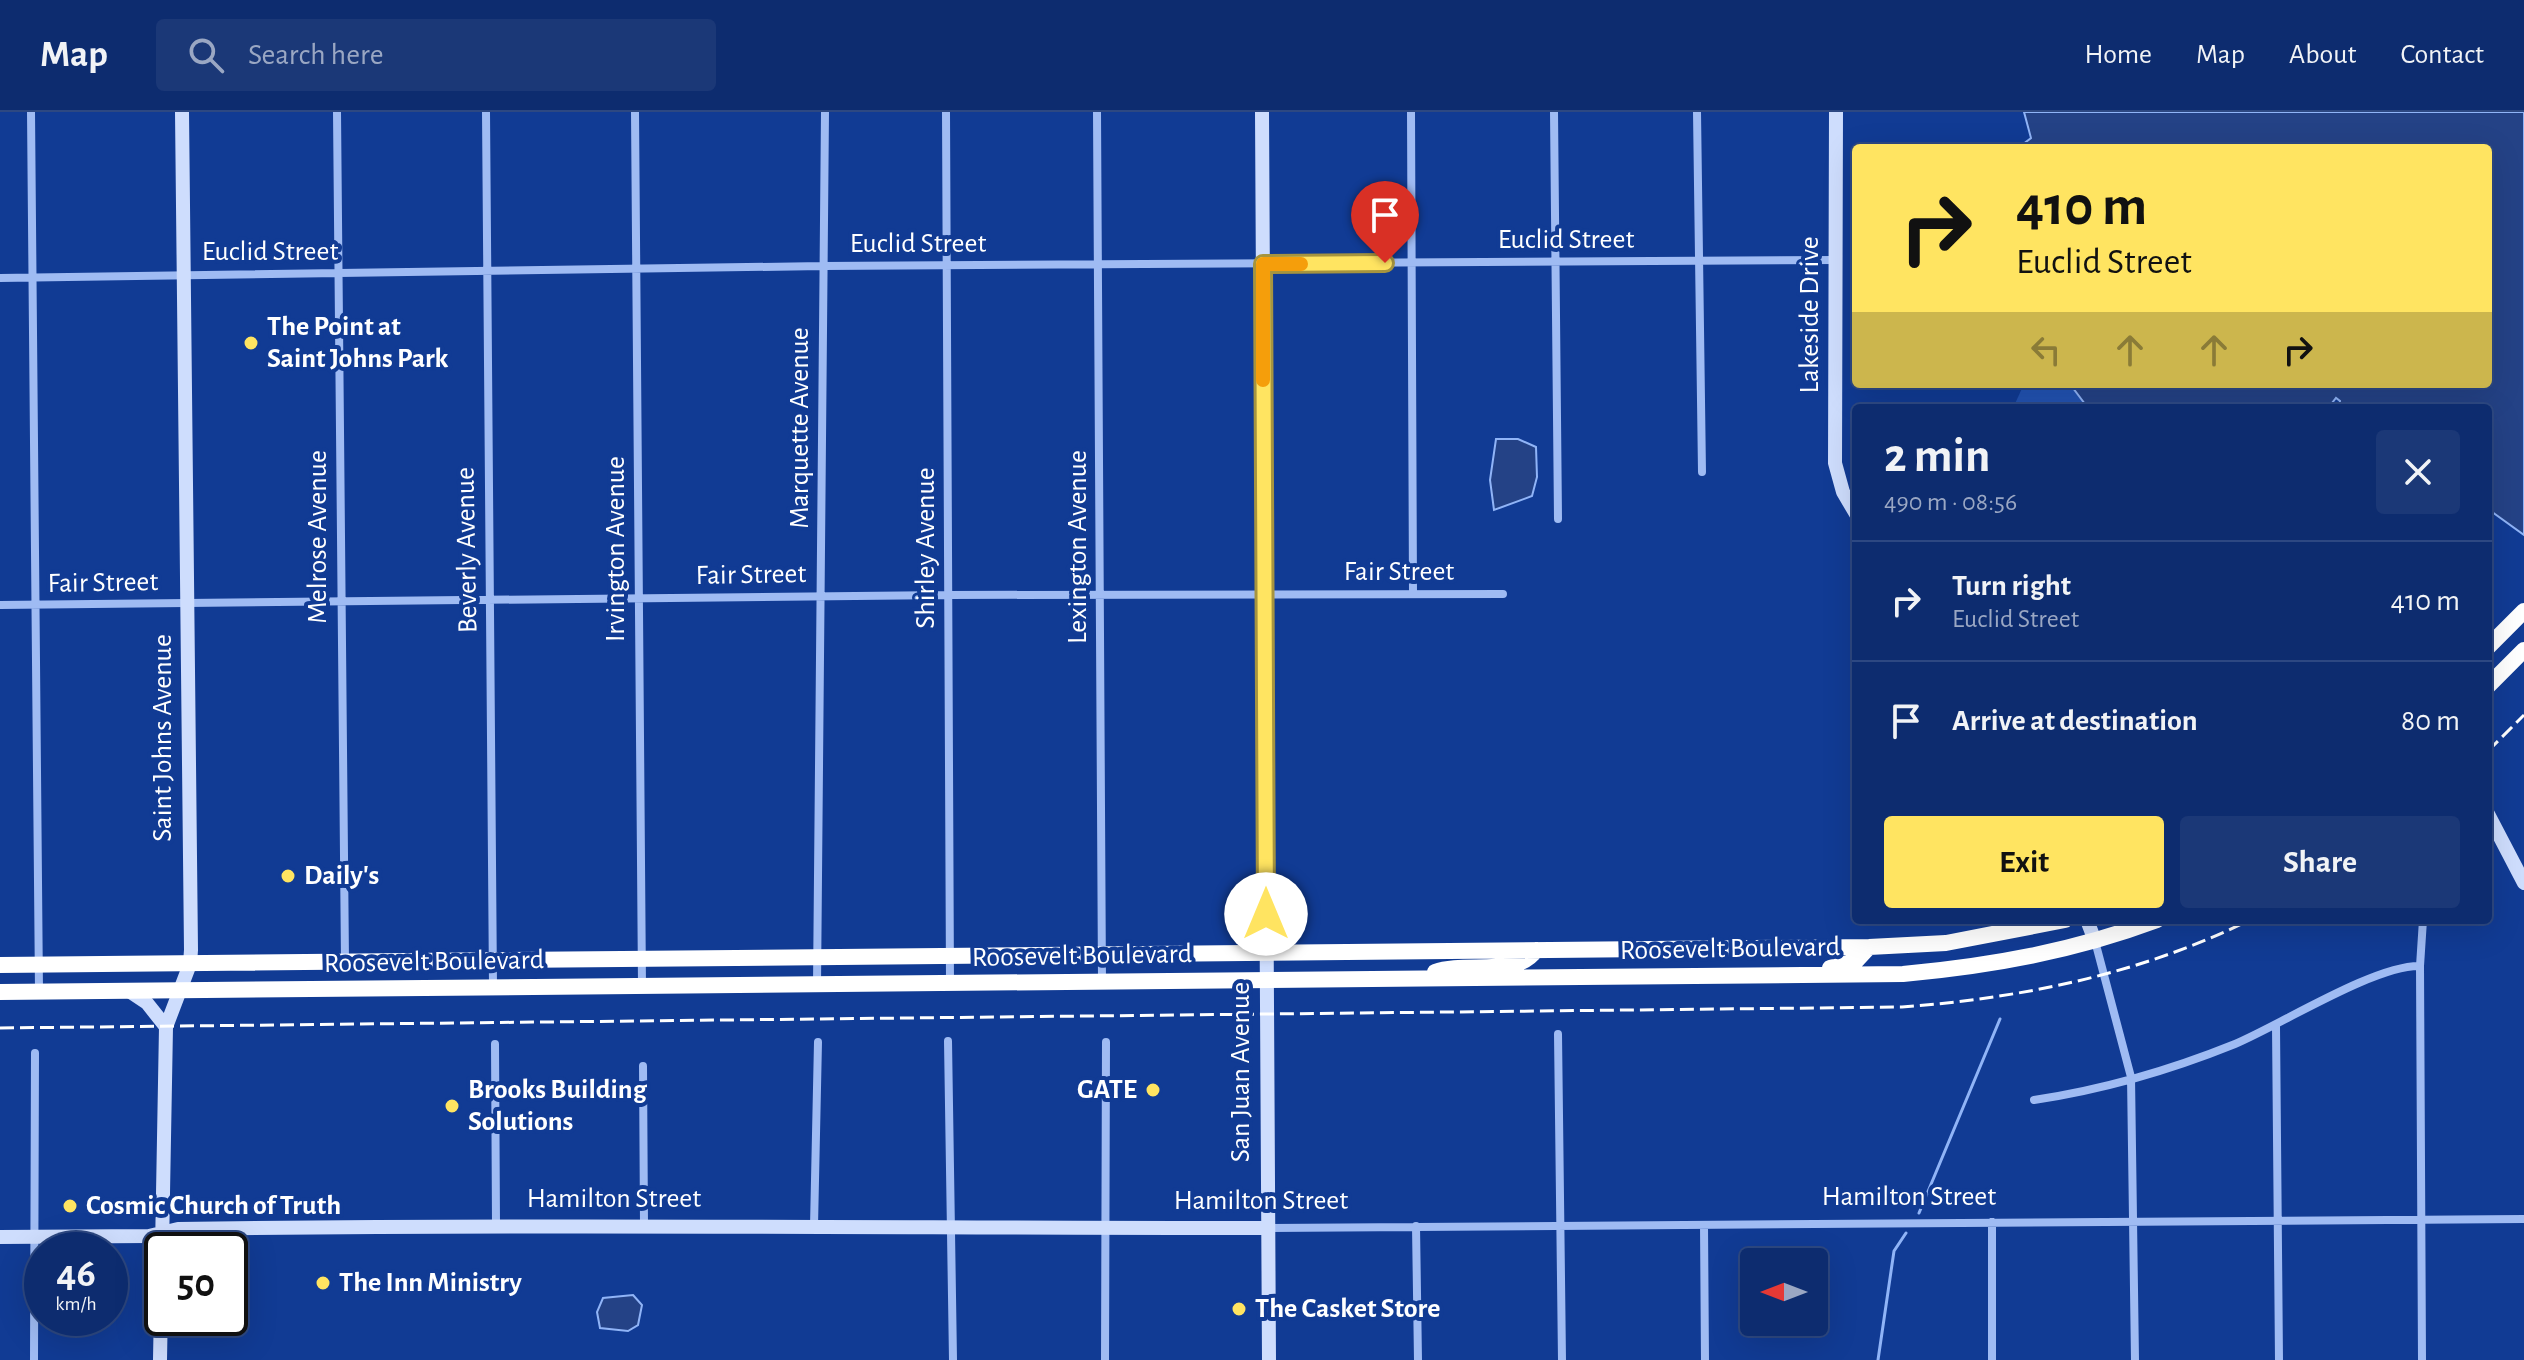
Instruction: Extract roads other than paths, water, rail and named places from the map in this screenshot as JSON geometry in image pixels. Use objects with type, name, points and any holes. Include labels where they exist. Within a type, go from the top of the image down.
[{"type":"highway","points":[[2492,643],[2524,611]]},
{"type":"highway","points":[[2492,682],[2524,650]]},
{"type":"highway","name":"Roosevelt Boulevard","points":[[0,965],[1869,947],[1946,943],[2044,924]]},
{"type":"highway","name":"Roosevelt Boulevard","points":[[0,992],[1903,974],[2008,962],[2095,941],[2145,924]]},
{"type":"highway","points":[[1808,974],[1856,961],[1869,947],[1881,961],[1903,974]]},
{"type":"highway","points":[[1424,978],[1438,970],[1455,967],[1516,965],[1529,960],[1536,950]]},
{"type":"street","points":[[31,112],[39,992]]},
{"type":"street","name":"Saint Johns Avenue","points":[[162,1232],[166,1027],[190,964],[186,274],[182,112]]},
{"type":"street","name":"Melrose Avenue","points":[[337,112],[345,962]]},
{"type":"street","name":"Beverly Avenue","points":[[486,112],[493,988]]},
{"type":"street","name":"Irvington Avenue","points":[[635,112],[642,986]]},
{"type":"street","name":"Marquette Avenue","points":[[817,985],[825,112]]},
{"type":"street","name":"Shirley Avenue","points":[[946,112],[950,983]]},
{"type":"street","name":"Lexington Avenue","points":[[1097,112],[1102,982]]},
{"type":"street","name":"San Juan Avenue","points":[[1262,112],[1269,1360]]},
{"type":"street","points":[[1411,112],[1413,594]]},
{"type":"street","points":[[1554,112],[1558,519]]},
{"type":"street","points":[[1697,112],[1702,472]]},
{"type":"street","name":"Lakeside Drive","points":[[1836,112],[1835,463],[1843,492],[1852,507]]},
{"type":"street","name":"Euclid Street","points":[[0,278],[823,266],[1836,260]]},
{"type":"street","name":"Fair Street","points":[[0,605],[948,595],[1503,594]]},
{"type":"street","points":[[2492,822],[2524,883]]},
{"type":"street","points":[[2089,924],[2131,1077],[2135,1360]]},
{"type":"street","points":[[2422,1360],[2420,966],[2423,924]]},
{"type":"street","points":[[2034,1100],[2131,1077],[2205,1055],[2276,1026],[2389,969],[2420,966]]},
{"type":"street","points":[[129,991],[147,1003],[166,1027]]},
{"type":"street","points":[[2276,1026],[2279,1360]]},
{"type":"street","points":[[1558,1034],[1562,1360]]},
{"type":"street","points":[[948,1041],[953,1360]]},
{"type":"street","points":[[814,1226],[818,1042]]},
{"type":"street","points":[[1105,1360],[1106,1042]]},
{"type":"street","points":[[495,1044],[496,1225]]},
{"type":"street","points":[[35,1053],[37,1232]]},
{"type":"street","points":[[643,1066],[644,1225]]},
{"type":"street","name":"Hamilton Street","points":[[166,1232],[178,1229],[496,1225],[951,1229],[2524,1219]]},
{"type":"street","points":[[1992,1222],[1992,1360]]},
{"type":"street","points":[[1704,1225],[1705,1360]]},
{"type":"street","points":[[1416,1226],[1418,1360]]},
{"type":"street","name":"Hamilton Street","points":[[0,1237],[24,1237]]},
{"type":"street","points":[[34,1360],[35,1336]]},
{"type":"street","name":"Saint Johns Avenue","points":[[160,1336],[160,1360]]},
{"type":"waterway","points":[[1919,1213],[2000,1019]]},
{"type":"waterway","points":[[1878,1360],[1894,1251],[1906,1233]]},
{"type":"railway","points":[[2492,747],[2524,715]]},
{"type":"railway","points":[[0,1028],[1902,1007],[1992,997],[2080,980],[2166,955],[2241,924]]},
{"type":"place","name":"The Point at Saint Johns Park","points":[[251,343]]},
{"type":"place","name":"Daily's","points":[[288,876]]},
{"type":"place","name":"GATE","points":[[1153,1090]]},
{"type":"place","name":"Brooks Building Solutions","points":[[452,1106]]},
{"type":"place","name":"Cosmic Church of Truth","points":[[70,1206]]},
{"type":"place","name":"The Inn Ministry","points":[[323,1283]]},
{"type":"place","name":"The Casket Store","points":[[1239,1309]]}]
